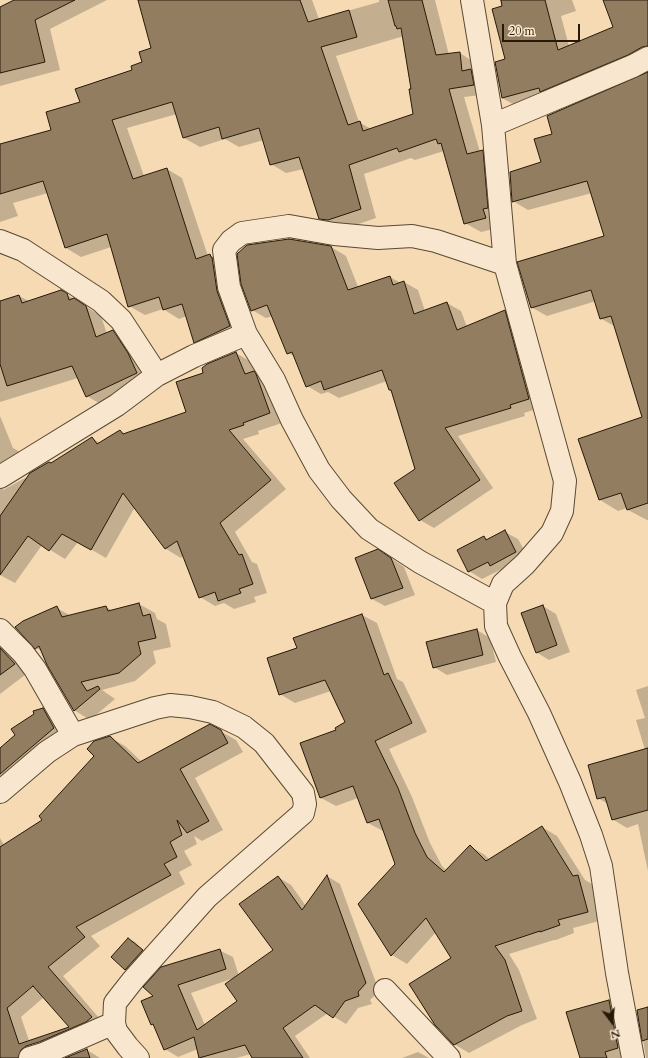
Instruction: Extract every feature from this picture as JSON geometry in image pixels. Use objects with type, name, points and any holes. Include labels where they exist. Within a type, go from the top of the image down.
[{"type":"street","points":[[472,0],[493,125],[505,264],[565,481],[562,511],[552,533],[525,564],[503,584],[495,602],[496,626],[539,713],[570,782],[591,834],[601,866],[617,973],[633,1058]]},
{"type":"street","points":[[493,125],[633,66],[648,58]]},
{"type":"street","points":[[495,602],[420,562],[369,529],[341,500],[319,470],[292,420],[274,380],[246,334],[229,287],[224,250],[231,241],[242,233],[289,226],[334,234],[378,238],[412,236],[436,241],[505,264]]},
{"type":"street","points":[[0,241],[23,250],[101,300],[121,320],[157,375]]},
{"type":"street","points":[[0,477],[117,405],[157,375],[194,356],[246,334]]},
{"type":"street","points":[[0,630],[23,653],[35,669],[73,736]]},
{"type":"street","points":[[0,792],[47,752],[73,736],[142,712],[170,705],[190,707],[213,712],[244,727],[264,743],[303,793],[305,804],[303,813],[207,897],[133,980],[115,1003],[114,1023],[116,1031],[138,1058]]},
{"type":"street","points":[[385,990],[448,1058]]},
{"type":"street","points":[[30,1058],[43,1054],[114,1023]]},
{"type":"building","points":[[14,0],[75,0],[35,20],[45,62],[0,73],[0,7]]},
{"type":"building","points":[[138,0],[300,0],[308,22],[349,10],[357,37],[321,47],[348,125],[360,121],[363,131],[413,114],[409,89],[411,89],[401,28],[397,29],[395,26],[388,0],[422,0],[436,55],[460,52],[462,71],[471,69],[474,85],[449,89],[467,154],[483,150],[488,208],[483,209],[486,218],[464,224],[441,143],[438,144],[436,139],[399,152],[397,148],[349,165],[361,209],[328,220],[319,219],[299,157],[270,165],[259,128],[222,139],[219,127],[183,138],[172,102],[112,120],[133,179],[167,168],[196,259],[210,254],[212,257],[217,291],[230,326],[194,343],[182,304],[163,310],[159,297],[128,307],[107,234],[65,248],[43,181],[0,194],[0,144],[51,130],[46,112],[80,102],[75,89],[132,70],[131,66],[142,62],[139,52],[151,48]]},
{"type":"building","points":[[501,0],[545,0],[558,50],[613,27],[603,0],[648,0],[648,46],[642,47],[628,55],[540,92],[539,88],[502,98],[495,62],[505,59],[492,9],[502,6]]},
{"type":"building","points":[[648,72],[648,503],[627,510],[621,493],[599,500],[578,439],[642,417],[611,316],[600,319],[591,290],[531,308],[517,262],[604,236],[587,181],[512,202],[510,172],[541,162],[534,139],[552,134],[547,116]]},
{"type":"building","points":[[289,239],[331,246],[348,290],[390,276],[393,285],[404,281],[414,314],[447,302],[457,330],[505,310],[529,399],[510,405],[511,408],[445,428],[480,480],[419,521],[394,483],[415,469],[391,390],[389,390],[382,370],[324,390],[321,381],[306,387],[292,352],[287,354],[267,305],[251,311],[241,284],[237,254],[247,245]]},
{"type":"building","points":[[61,290],[67,293],[69,300],[74,298],[86,306],[96,337],[113,330],[128,353],[137,373],[86,397],[72,366],[7,386],[0,364],[0,301],[19,295],[22,303]]},
{"type":"building","points":[[236,352],[245,374],[254,371],[256,374],[270,413],[229,430],[271,480],[220,523],[239,555],[242,554],[253,584],[239,589],[241,593],[218,601],[215,592],[199,598],[177,541],[165,549],[123,493],[91,550],[62,534],[49,551],[28,536],[0,575],[0,516],[30,473],[49,462],[51,463],[92,437],[97,444],[120,430],[123,434],[186,412],[176,382],[203,373],[202,368],[207,364]]},
{"type":"building","points":[[505,530],[516,552],[490,566],[488,562],[468,572],[457,550],[484,536],[486,540]]},
{"type":"building","points":[[378,549],[391,558],[403,588],[371,599],[355,558]]},
{"type":"building","points":[[139,603],[143,616],[150,614],[156,638],[138,642],[141,654],[119,673],[81,682],[87,691],[98,686],[100,689],[74,711],[47,665],[39,646],[35,649],[15,627],[23,621],[57,606],[62,617],[106,606],[108,611]]},
{"type":"building","points":[[543,605],[557,645],[536,653],[521,613]]},
{"type":"building","points":[[362,614],[384,675],[388,673],[412,723],[375,741],[398,788],[415,833],[427,857],[444,872],[470,845],[486,861],[542,826],[573,876],[578,875],[588,912],[558,920],[560,925],[495,946],[505,960],[522,1011],[507,1016],[454,1045],[435,1025],[409,984],[451,958],[426,918],[391,956],[358,904],[395,864],[379,819],[367,823],[353,786],[320,798],[300,743],[336,730],[335,728],[345,722],[325,680],[279,695],[267,658],[297,648],[293,638]]},
{"type":"building","points":[[477,629],[483,655],[433,668],[426,642]]},
{"type":"building","points":[[0,648],[15,664],[0,675]]},
{"type":"building","points":[[43,708],[54,728],[0,774],[0,748],[15,735],[11,729],[34,714],[33,711]]},
{"type":"building","points":[[210,724],[221,730],[228,743],[180,769],[209,821],[187,833],[177,820],[182,835],[170,842],[177,857],[164,864],[171,875],[76,927],[85,937],[48,967],[92,1017],[86,1022],[26,1046],[21,1050],[18,1058],[0,1058],[0,847],[42,820],[39,816],[94,756],[87,749],[94,741],[110,736],[138,763]],"holes":[[[33,986],[69,1027],[19,1044],[7,1008]]]},
{"type":"building","points":[[648,748],[648,810],[612,820],[605,797],[597,799],[588,765]]},
{"type":"building","points":[[327,875],[366,983],[358,992],[359,996],[345,1001],[333,1018],[315,1005],[283,1028],[303,1058],[252,1058],[245,1045],[199,1058],[194,1037],[164,1050],[141,1001],[153,996],[143,987],[161,967],[220,949],[226,969],[178,985],[197,1030],[237,1001],[225,984],[273,950],[239,904],[278,876],[302,910]]},
{"type":"building","points":[[128,938],[143,950],[125,970],[111,957]]},
{"type":"building","points":[[609,1000],[618,1048],[605,1052],[607,1058],[580,1058],[566,1012]]},
{"type":"building","points":[[648,1007],[648,1039],[642,1041],[637,1010]]},
{"type":"building","points":[[87,1049],[90,1058],[65,1058]]}]
